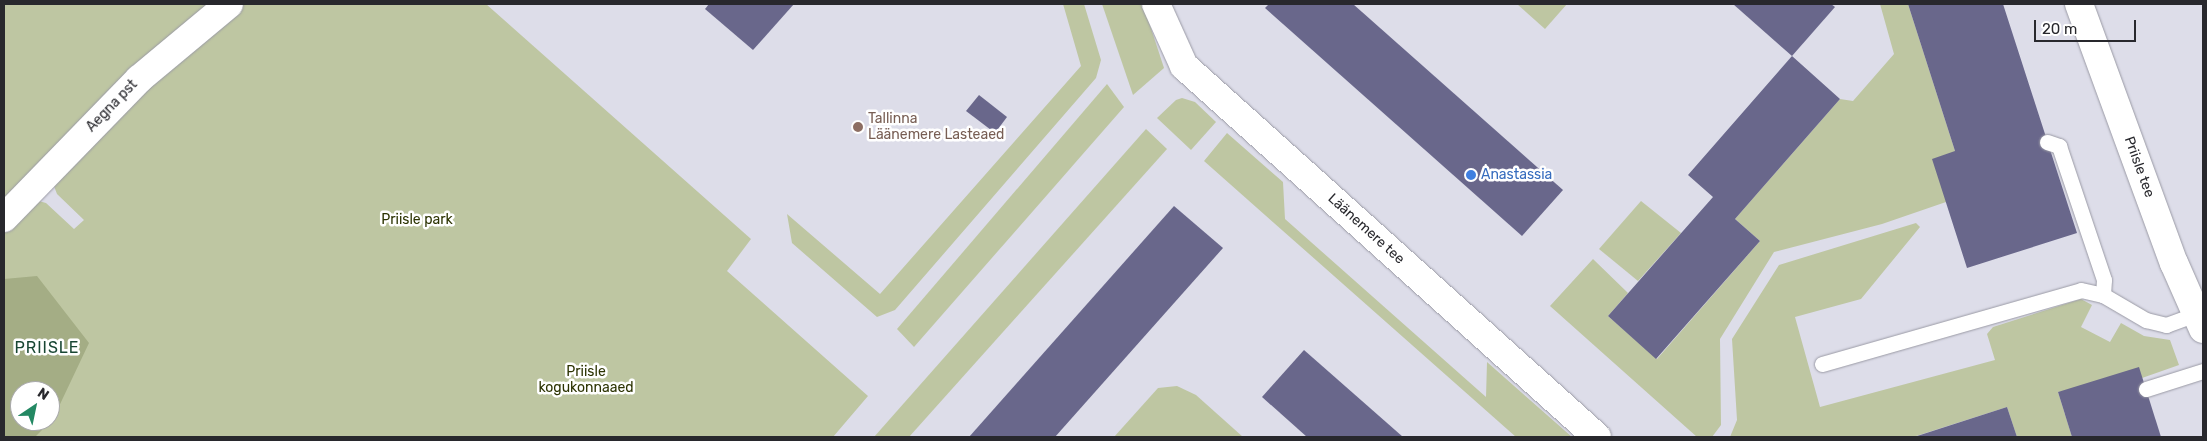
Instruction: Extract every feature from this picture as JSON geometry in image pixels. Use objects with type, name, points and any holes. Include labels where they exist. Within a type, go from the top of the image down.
[{"type":"street","name":"Aegna pst","points":[[4,218],[138,79],[230,4]]},
{"type":"street","name":"Läänemere tee","points":[[1156,4],[1184,66],[1598,437]]},
{"type":"street","name":"Priisle tee","points":[[2078,4],[2174,263],[2200,321]]},
{"type":"lane","points":[[2047,142],[2059,146],[2104,280],[2104,295]]},
{"type":"lane","points":[[1822,364],[2081,290],[2104,295],[2146,320],[2166,325],[2200,321]]},
{"type":"lane","points":[[2146,389],[2203,371]]},
{"type":"green space","name":"Priisle park","points":[[4,4],[486,4],[751,239],[727,271],[868,396],[833,437],[4,437],[4,225],[35,200],[46,203],[74,229],[84,220],[57,194],[52,181],[4,206]]},
{"type":"green space","points":[[1063,4],[1084,4],[1101,60],[1096,78],[895,310],[877,317],[792,243],[787,214],[880,294],[1081,66]]},
{"type":"green space","points":[[1102,4],[1143,4],[1164,68],[1133,95]]},
{"type":"green space","points":[[1517,4],[1567,4],[1545,29]]},
{"type":"green space","points":[[1880,4],[1908,4],[1955,151],[1946,202],[1882,224],[1774,252],[1720,339],[1721,425],[1712,437],[1697,437],[1550,306],[1593,259],[1628,293],[1608,316],[1657,359],[1760,241],[1735,219],[1840,99],[1853,101],[1894,54]]},
{"type":"green space","points":[[1107,84],[1124,107],[914,347],[897,329]]},
{"type":"green space","points":[[1182,98],[1195,102],[1216,122],[1191,150],[1157,118],[1176,100]]},
{"type":"green space","points":[[1146,129],[1167,149],[909,437],[874,437]]},
{"type":"green space","points":[[1227,133],[1283,182],[1285,219],[1486,397],[1487,362],[1572,437],[1516,437],[1204,161]]},
{"type":"green space","points":[[1641,201],[1681,233],[1638,281],[1599,249]]},
{"type":"green space","points":[[1916,223],[1920,227],[1861,299],[1795,317],[1820,407],[1995,360],[1987,334],[1993,327],[2081,299],[2092,305],[2081,327],[2110,342],[2121,323],[2144,336],[2170,340],[2179,365],[2142,378],[2058,392],[2072,437],[2017,437],[2007,407],[1913,437],[1730,437],[1737,420],[1732,339],[1779,265]]},
{"type":"green space","points":[[37,276],[89,343],[60,404],[60,381],[10,381],[10,431],[41,431],[35,437],[4,437],[4,279]]},
{"type":"green space","points":[[1177,386],[1196,395],[1243,437],[1114,437],[1158,388]]},
{"type":"building","points":[[709,4],[794,4],[753,50],[705,9]]},
{"type":"building","points":[[1269,4],[1353,4],[1563,190],[1522,236],[1265,8]]},
{"type":"building","points":[[1733,4],[1831,4],[1835,7],[1792,56]]},
{"type":"building","points":[[1908,4],[2003,4],[2077,233],[1967,268],[1932,159],[1955,151]]},
{"type":"building","points":[[1792,56],[1840,99],[1735,219],[1760,241],[1656,359],[1608,316],[1713,197],[1688,175]]},
{"type":"building","points":[[979,95],[1007,117],[995,133],[966,111]]},
{"type":"building","points":[[1174,206],[1223,248],[1055,437],[969,437]]},
{"type":"building","points":[[1304,350],[1403,437],[1307,437],[1262,397]]},
{"type":"building","points":[[2139,367],[2161,437],[2072,437],[2058,392]]},
{"type":"building","points":[[2007,407],[2017,437],[1914,437]]},
{"type":"place","name":"Tallinna Läänemere Lasteaed","points":[[858,127]]},
{"type":"place","name":"Anastassia","points":[[1471,175]]},
{"type":"district","name":"PRIISLE","points":[[47,348]]},
{"type":"park label","name":"Priisle kogukonnaaed","points":[[586,380]]}]
